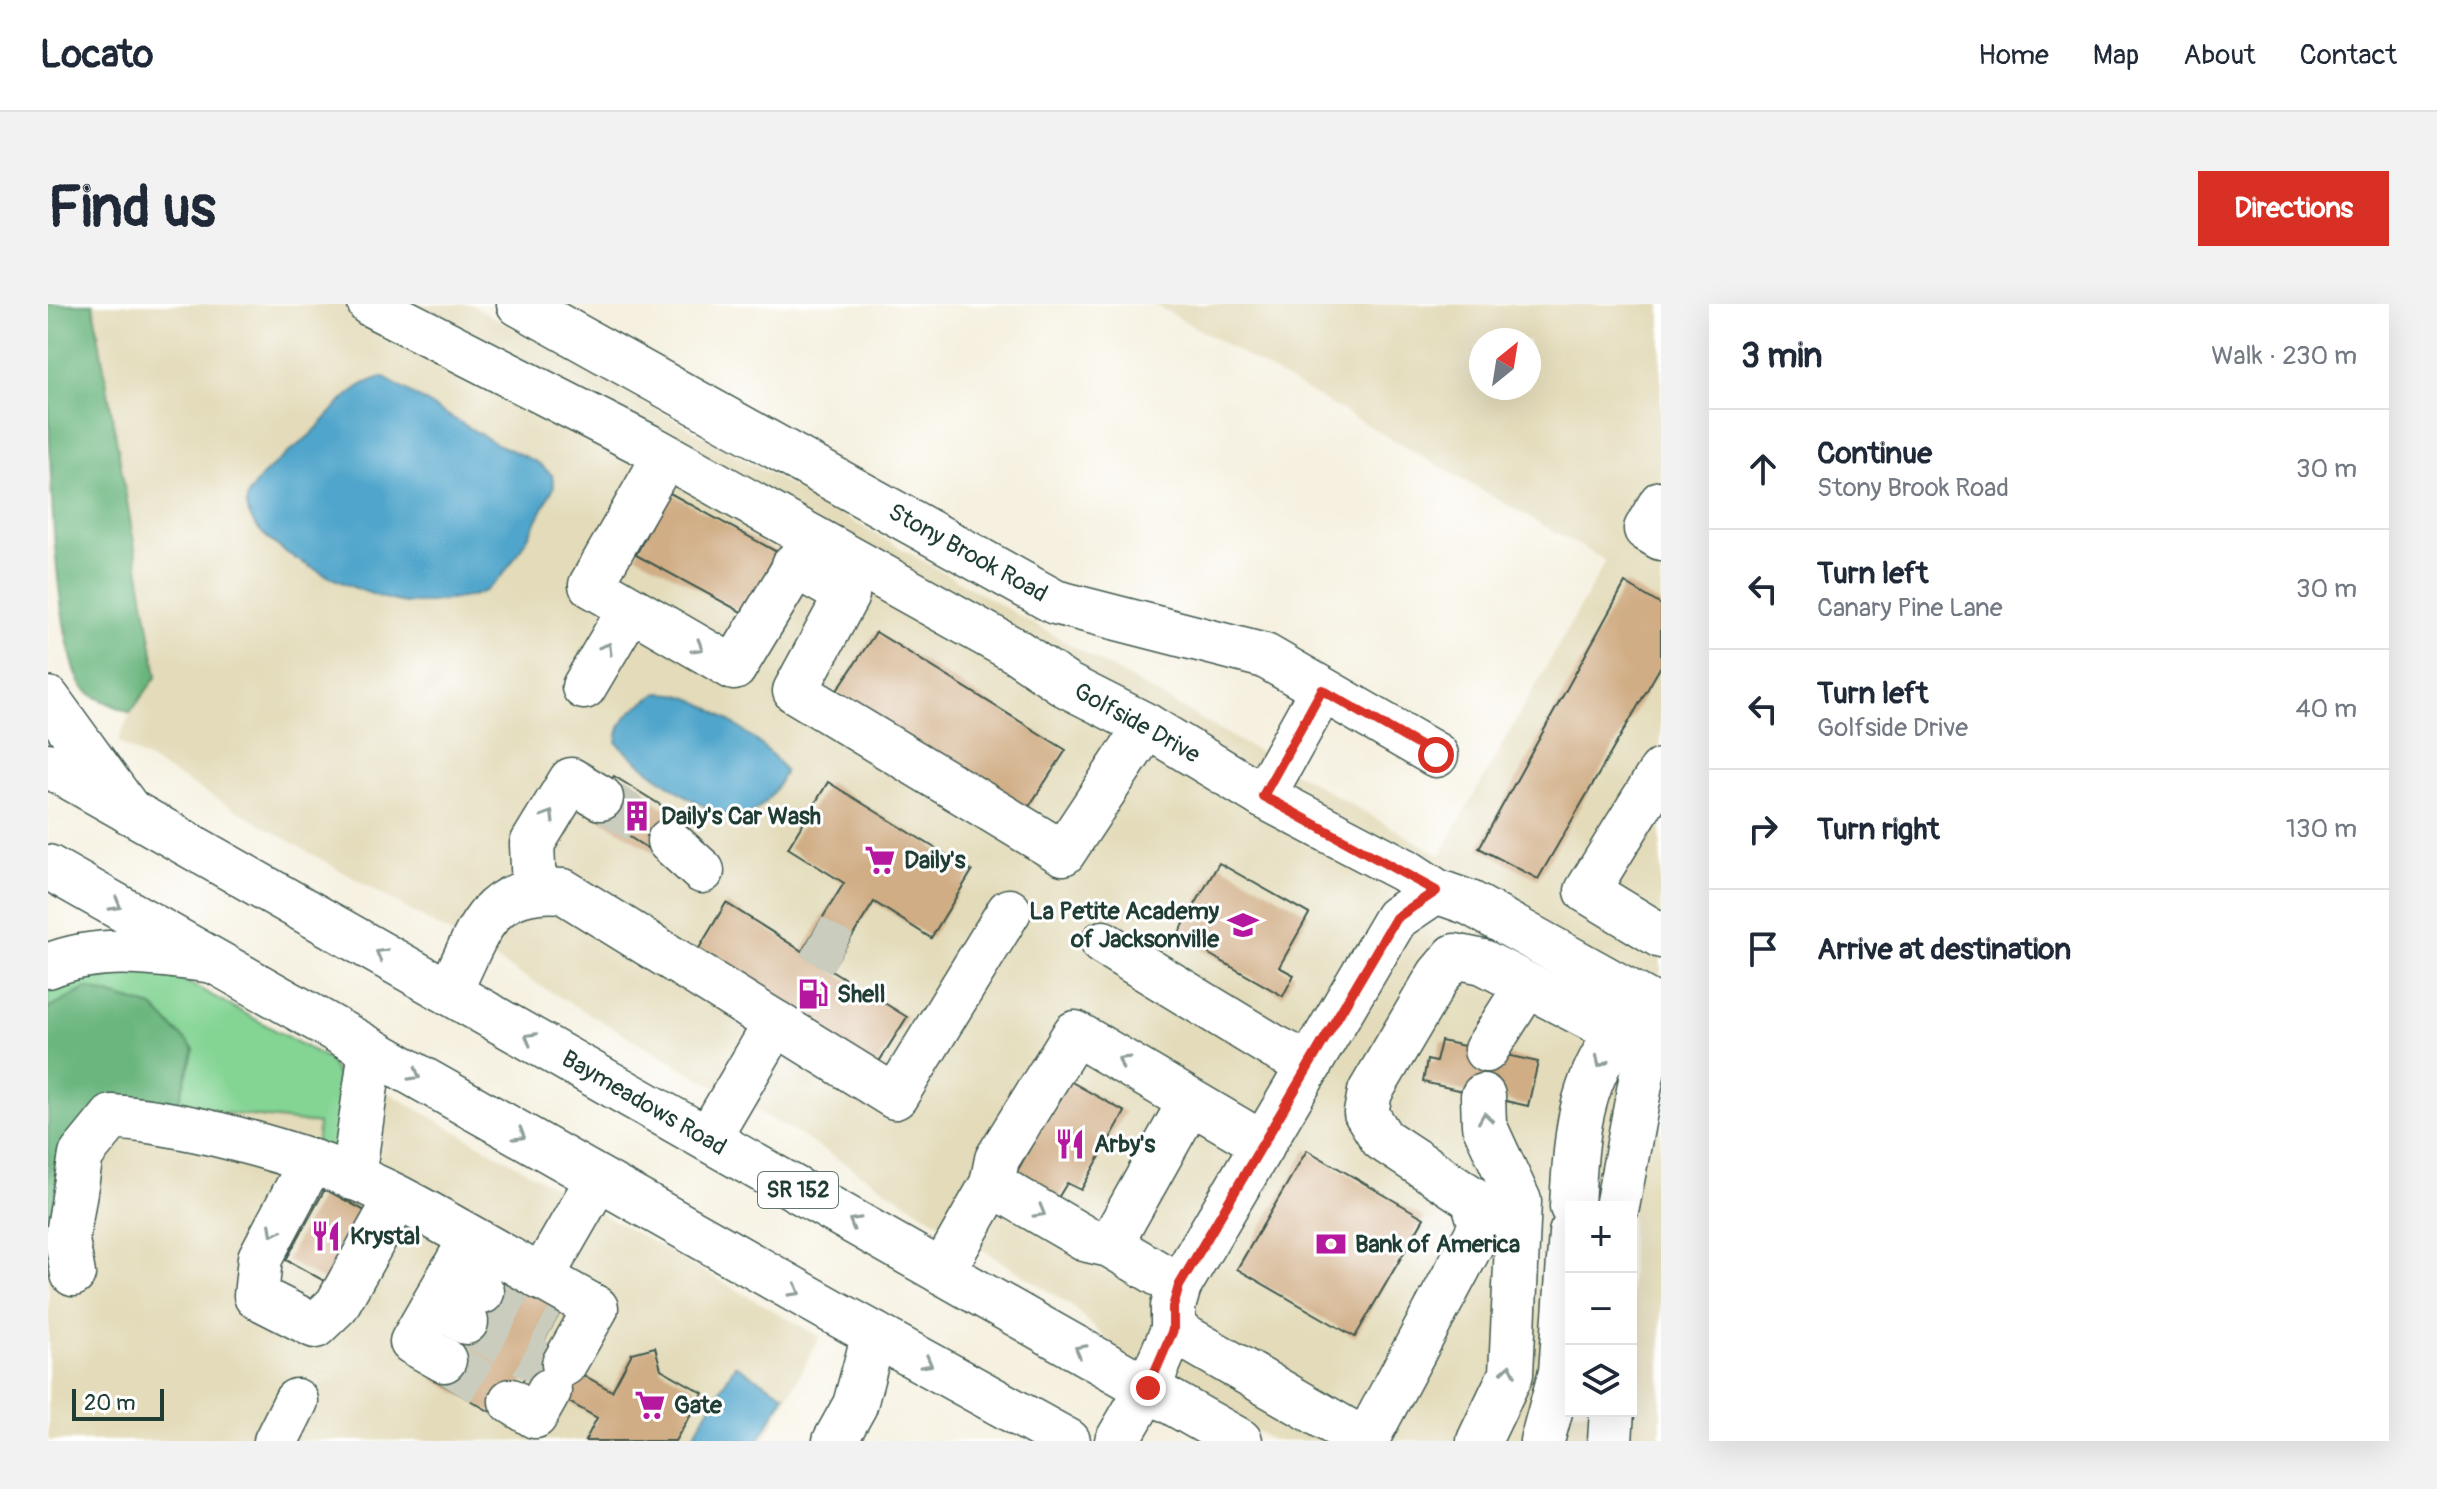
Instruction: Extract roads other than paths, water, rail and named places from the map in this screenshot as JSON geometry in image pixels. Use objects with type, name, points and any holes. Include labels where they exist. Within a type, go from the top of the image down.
[{"type":"main road","name":"Golfside Drive","points":[[370,304],[665,456],[803,552],[855,582],[1016,651],[1066,685],[1147,726],[1263,796],[1390,862],[1436,891],[1470,903],[1658,1003]]},
{"type":"main road","name":"Stony Brook Road","points":[[519,304],[1055,602],[1265,656],[1436,755]]},
{"type":"main road","points":[[665,456],[591,585],[734,668],[803,552]]},
{"type":"main road","points":[[1661,503],[1646,529],[1661,538]]},
{"type":"main road","points":[[855,582],[795,691],[1063,853],[1147,726]]},
{"type":"main road","points":[[584,687],[630,609]]},
{"type":"main road","points":[[1263,796],[1322,690]]},
{"type":"main road","points":[[48,699],[130,812]]},
{"type":"main road","name":"Baymeadows Road","points":[[48,765],[1240,1441]]},
{"type":"main road","points":[[1661,771],[1587,891],[1661,936]]},
{"type":"main road","points":[[534,889],[532,844],[571,780],[601,798]]},
{"type":"main road","points":[[669,841],[702,871]]},
{"type":"main road","points":[[48,867],[1068,1441]]},
{"type":"main road","points":[[449,992],[493,906],[534,889],[563,891],[895,1097],[1009,911]]},
{"type":"main road","points":[[1117,1441],[1148,1388],[1173,1330],[1173,1307],[1179,1286],[1396,918],[1436,891]]},
{"type":"main road","points":[[1103,943],[1274,1047],[1310,1065]]},
{"type":"main road","points":[[48,966],[70,957],[133,950],[213,961]]},
{"type":"main road","points":[[1173,1330],[1365,1440],[1481,1226],[1473,1199],[1382,1139],[1366,1113],[1370,1092],[1439,975],[1455,956],[1483,962],[1598,1022],[1658,1003]]},
{"type":"main road","points":[[1486,1050],[1526,987]]},
{"type":"main road","points":[[1618,1201],[1633,1112],[1653,1072],[1658,1003]]},
{"type":"main road","points":[[1572,1201],[1575,1145],[1593,1077],[1609,1046],[1658,1003]]},
{"type":"main road","points":[[708,1139],[776,1023]]},
{"type":"main road","points":[[942,1272],[992,1184],[997,1159],[1075,1033],[1263,1144]]},
{"type":"main road","points":[[311,1162],[260,1258],[256,1296],[269,1303],[299,1304],[321,1300],[379,1190],[371,1050]]},
{"type":"main road","points":[[1479,1441],[1511,1374],[1519,1201],[1484,1125],[1483,1096]]},
{"type":"main road","points":[[1099,1242],[1190,1102]]},
{"type":"main road","points":[[73,1274],[67,1240],[81,1155],[112,1117],[156,1120],[311,1162],[379,1190],[461,1286]]},
{"type":"main road","points":[[541,1278],[598,1179]]},
{"type":"main road","points":[[992,1184],[1179,1286]]},
{"type":"main road","points":[[1542,1441],[1561,1372],[1568,1273]]},
{"type":"main road","points":[[444,1360],[412,1342],[461,1286],[541,1278],[596,1308],[550,1366]]},
{"type":"main road","points":[[835,1441],[855,1405],[874,1334]]},
{"type":"main road","points":[[276,1441],[296,1401]]},
{"type":"main road","points":[[1610,1441],[1612,1417]]},
{"type":"water","points":[[383,377],[497,444],[537,462],[552,475],[554,487],[522,547],[501,577],[478,594],[416,603],[383,598],[312,568],[268,538],[254,522],[247,506],[248,497],[260,478],[309,436],[351,393]]},
{"type":"water","points":[[658,693],[680,695],[708,707],[754,739],[778,761],[785,771],[761,806],[738,816],[709,808],[657,776],[617,743],[625,719]]},
{"type":"water","points":[[735,1365],[785,1395],[758,1441],[690,1441]]},
{"type":"tunnel","points":[[601,798],[669,841]]},
{"type":"tunnel","points":[[811,936],[842,954]]},
{"type":"tunnel","points":[[482,1292],[551,1330]]},
{"type":"tunnel","points":[[466,1322],[559,1373]]},
{"type":"tunnel","points":[[444,1360],[511,1401]]},
{"type":"place","name":"Daily's Car Wash","points":[[637,816]]},
{"type":"place","name":"Daily's","points":[[880,860]]},
{"type":"place","name":"La Petite Academy of Jacksonville","points":[[1243,925]]},
{"type":"place","name":"Shell","points":[[813,994]]},
{"type":"place","name":"Arby's","points":[[1070,1144]]},
{"type":"place","name":"Krystal","points":[[326,1236]]},
{"type":"place","name":"Bank of America","points":[[1331,1244]]},
{"type":"place","name":"Gate","points":[[650,1405]]}]
